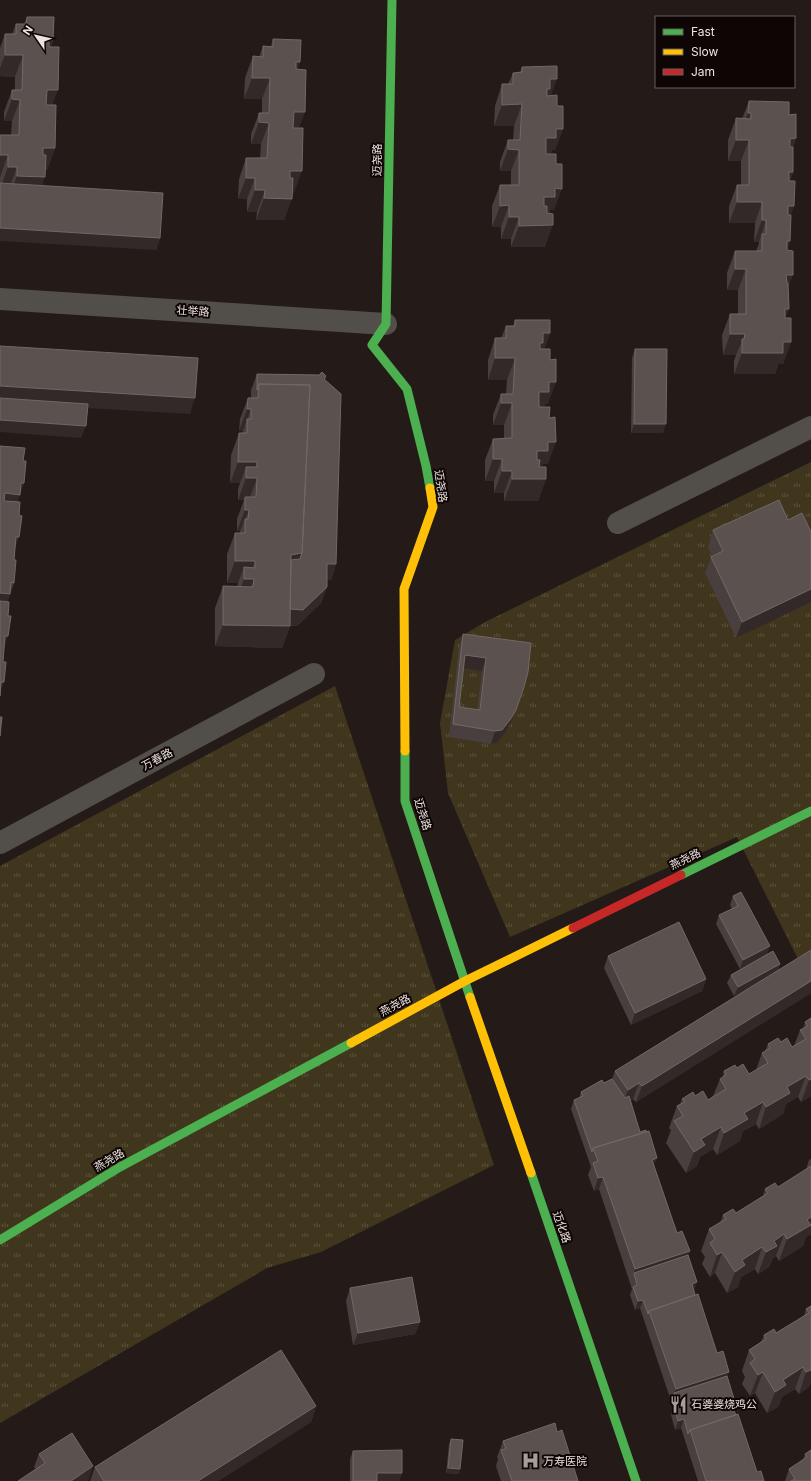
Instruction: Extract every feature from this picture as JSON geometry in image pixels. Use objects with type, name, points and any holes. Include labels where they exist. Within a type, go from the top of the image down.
[{"type":"street","name":"迈尧路","points":[[392,0],[386,324],[372,345],[408,389],[426,466],[433,507],[404,589],[405,801],[465,981]]},
{"type":"street","name":"壮举路","points":[[0,299],[386,324]]},
{"type":"street","points":[[618,523],[811,427]]},
{"type":"street","name":"万春路","points":[[0,842],[314,674]]},
{"type":"street","name":"燕尧路","points":[[0,1240],[120,1166],[465,981],[811,811]]},
{"type":"street","name":"迈化路","points":[[465,981],[636,1481]]},
{"type":"green space","points":[[811,462],[811,958],[801,965],[737,837],[510,937],[448,793],[440,723],[455,640],[485,622]]},
{"type":"green space","points":[[335,686],[494,1165],[321,1252],[267,1268],[0,1423],[0,866]]},
{"type":"building","points":[[27,17],[54,17],[53,40],[49,39],[49,47],[59,47],[58,90],[47,90],[46,105],[56,105],[55,148],[43,148],[43,155],[46,155],[45,177],[17,176],[17,167],[8,167],[8,155],[0,155],[0,135],[19,135],[20,100],[12,99],[12,90],[22,90],[23,55],[5,55],[5,34],[16,34],[16,24],[26,24]]},
{"type":"building","points":[[273,39],[301,40],[300,62],[296,62],[296,69],[306,70],[305,112],[294,112],[293,128],[303,128],[302,171],[290,171],[290,178],[293,178],[292,199],[264,198],[265,190],[255,190],[255,178],[246,178],[246,158],[267,158],[269,123],[259,122],[259,113],[269,113],[270,78],[252,78],[253,56],[263,57],[263,46],[273,47]]},
{"type":"building","points":[[557,66],[557,79],[550,79],[550,89],[547,89],[547,96],[557,95],[557,106],[563,106],[563,129],[556,129],[556,138],[546,138],[546,154],[556,154],[556,164],[562,164],[562,189],[555,188],[555,197],[544,197],[544,206],[547,206],[547,213],[553,214],[553,225],[519,226],[519,217],[509,217],[509,205],[500,206],[500,185],[519,185],[519,150],[508,149],[508,140],[520,140],[522,104],[502,105],[502,84],[513,84],[513,73],[522,72],[522,67]]},
{"type":"building","points":[[749,101],[789,102],[789,115],[796,114],[796,138],[790,139],[790,147],[793,147],[793,172],[789,172],[789,181],[795,181],[794,206],[788,206],[788,215],[791,215],[790,241],[787,241],[787,250],[793,251],[793,275],[786,275],[788,283],[789,309],[785,309],[785,318],[791,318],[791,342],[783,342],[783,353],[742,353],[742,339],[744,339],[745,334],[730,334],[730,314],[746,314],[746,269],[735,269],[735,251],[762,251],[762,234],[766,234],[766,220],[762,220],[762,202],[737,202],[737,185],[749,185],[749,140],[736,140],[736,118],[751,119],[751,113],[748,113]]},
{"type":"building","points":[[0,183],[163,193],[160,238],[0,228]]},
{"type":"building","points":[[515,320],[550,320],[550,333],[543,333],[543,343],[540,343],[540,349],[550,349],[550,360],[556,359],[556,382],[549,382],[549,392],[539,392],[539,407],[550,407],[549,418],[555,417],[556,442],[548,442],[548,451],[537,451],[537,460],[540,460],[539,467],[546,467],[546,479],[512,479],[512,471],[502,471],[502,459],[493,459],[493,439],[512,438],[512,403],[501,403],[501,394],[513,394],[515,358],[495,358],[495,338],[506,338],[506,326],[515,326]]},
{"type":"building","points":[[0,346],[198,358],[195,398],[0,386]]},
{"type":"building","points":[[635,349],[667,349],[666,424],[634,424]]},
{"type":"building","points":[[322,372],[326,376],[324,379],[341,394],[336,564],[327,564],[327,587],[303,610],[290,609],[291,560],[300,559],[302,553],[310,385],[259,384],[257,390],[257,374],[319,375]]},
{"type":"building","points":[[259,384],[310,385],[302,553],[291,555],[290,626],[223,625],[223,586],[253,587],[254,579],[244,579],[244,567],[255,568],[255,561],[235,561],[235,533],[245,533],[245,519],[248,519],[249,510],[245,510],[245,497],[256,497],[257,478],[246,478],[246,467],[257,467],[257,462],[238,462],[239,433],[247,433],[247,419],[251,419],[251,409],[247,409],[248,398],[258,398]]},
{"type":"building","points":[[0,398],[88,404],[86,426],[0,420]]},
{"type":"building","points":[[0,446],[25,448],[23,461],[26,461],[24,483],[21,483],[20,495],[5,493],[4,501],[20,502],[19,515],[22,516],[19,537],[16,537],[14,583],[11,582],[10,594],[0,593]]},
{"type":"building","points":[[779,500],[788,520],[802,513],[811,532],[811,589],[742,622],[711,557],[723,551],[713,530]]},
{"type":"building","points":[[0,601],[9,602],[8,616],[11,616],[8,636],[5,636],[3,662],[6,662],[4,682],[1,682],[0,696]]},
{"type":"building","points":[[463,634],[531,643],[528,672],[524,687],[516,710],[502,730],[495,731],[453,724]],"holes":[[[465,655],[486,658],[480,710],[459,707]]]},
{"type":"building","points":[[0,717],[2,717],[0,736]]},
{"type":"building","points":[[741,892],[770,946],[743,960],[719,915],[738,906],[733,896]]},
{"type":"building","points":[[679,922],[706,979],[635,1013],[608,956]]},
{"type":"building","points":[[811,950],[811,981],[642,1086],[639,1083],[628,1090],[615,1071]]},
{"type":"building","points":[[773,951],[780,964],[738,987],[731,975]]},
{"type":"building","points":[[811,1018],[811,1079],[809,1080],[806,1076],[787,1087],[790,1093],[766,1107],[763,1102],[744,1113],[748,1119],[724,1133],[721,1127],[701,1139],[705,1145],[694,1152],[674,1121],[683,1116],[677,1106],[685,1102],[682,1099],[693,1092],[695,1096],[703,1091],[708,1100],[726,1089],[720,1079],[726,1075],[724,1071],[735,1065],[737,1068],[743,1064],[749,1074],[768,1063],[762,1053],[770,1048],[768,1044],[778,1038],[781,1042],[787,1038],[792,1047],[806,1039],[800,1030],[808,1026],[805,1022]]},
{"type":"building","points":[[612,1079],[625,1098],[629,1096],[640,1132],[646,1130],[646,1132],[593,1148],[592,1152],[574,1100],[583,1096],[581,1092],[602,1080],[604,1083]]},
{"type":"building","points":[[649,1131],[657,1158],[652,1160],[677,1233],[682,1231],[690,1251],[635,1269],[603,1177],[598,1178],[593,1163],[598,1161],[593,1148]]},
{"type":"building","points":[[811,1166],[811,1217],[807,1220],[811,1225],[787,1239],[784,1234],[774,1241],[777,1246],[766,1252],[762,1247],[742,1260],[745,1265],[735,1272],[722,1252],[717,1255],[710,1243],[715,1239],[709,1229],[726,1219],[723,1215],[733,1209],[736,1213],[768,1193],[765,1189],[775,1183],[778,1187]]},
{"type":"building","points":[[688,1255],[697,1282],[692,1284],[695,1295],[649,1311],[648,1314],[643,1300],[638,1301],[633,1287],[637,1285],[634,1273]]},
{"type":"building","points":[[412,1277],[420,1322],[358,1333],[350,1288]]},
{"type":"building","points":[[698,1294],[717,1353],[723,1351],[729,1372],[676,1389],[649,1311]]},
{"type":"building","points":[[811,1306],[811,1370],[806,1372],[803,1367],[783,1380],[786,1385],[775,1392],[763,1372],[758,1375],[750,1363],[755,1359],[749,1350],[766,1339],[764,1335],[774,1329],[776,1333],[809,1313],[806,1309]]},
{"type":"building","points":[[281,1350],[316,1406],[198,1481],[104,1481],[95,1467]]},
{"type":"building","points":[[727,1376],[735,1402],[731,1404],[736,1415],[690,1430],[688,1434],[684,1419],[678,1421],[674,1406],[678,1405],[674,1393]]},
{"type":"building","points":[[738,1414],[757,1472],[761,1471],[764,1481],[706,1481],[690,1430]]},
{"type":"building","points":[[555,1423],[557,1432],[562,1430],[578,1481],[512,1481],[501,1450],[506,1449],[503,1441]]},
{"type":"building","points":[[72,1433],[93,1466],[71,1481],[18,1481],[45,1463],[39,1454]]},
{"type":"building","points":[[451,1439],[463,1440],[460,1469],[448,1468]]},
{"type":"building","points":[[402,1450],[402,1473],[377,1473],[377,1481],[353,1481],[353,1451]]},
{"type":"building","points":[[811,1450],[811,1481],[791,1481],[795,1479],[789,1469],[807,1457],[805,1454]]},
{"type":"traffic: fast","points":[[392,0],[386,324],[372,345],[407,389],[430,488]]},
{"type":"traffic: fast","points":[[405,751],[405,801],[470,997]]},
{"type":"traffic: fast","points":[[681,875],[811,811]]},
{"type":"traffic: fast","points":[[0,1240],[120,1167],[351,1043]]},
{"type":"traffic: fast","points":[[531,1173],[636,1481]]},
{"type":"traffic: slow","points":[[405,751],[404,589],[433,507],[430,488]]},
{"type":"traffic: slow","points":[[351,1043],[465,981],[573,928]]},
{"type":"traffic: slow","points":[[470,997],[531,1173]]},
{"type":"traffic: jam","points":[[573,928],[681,875]]},
{"type":"place","name":"石婆婆烧鸡公","points":[[678,1404]]},
{"type":"place","name":"万寿医院","points":[[530,1461]]}]
